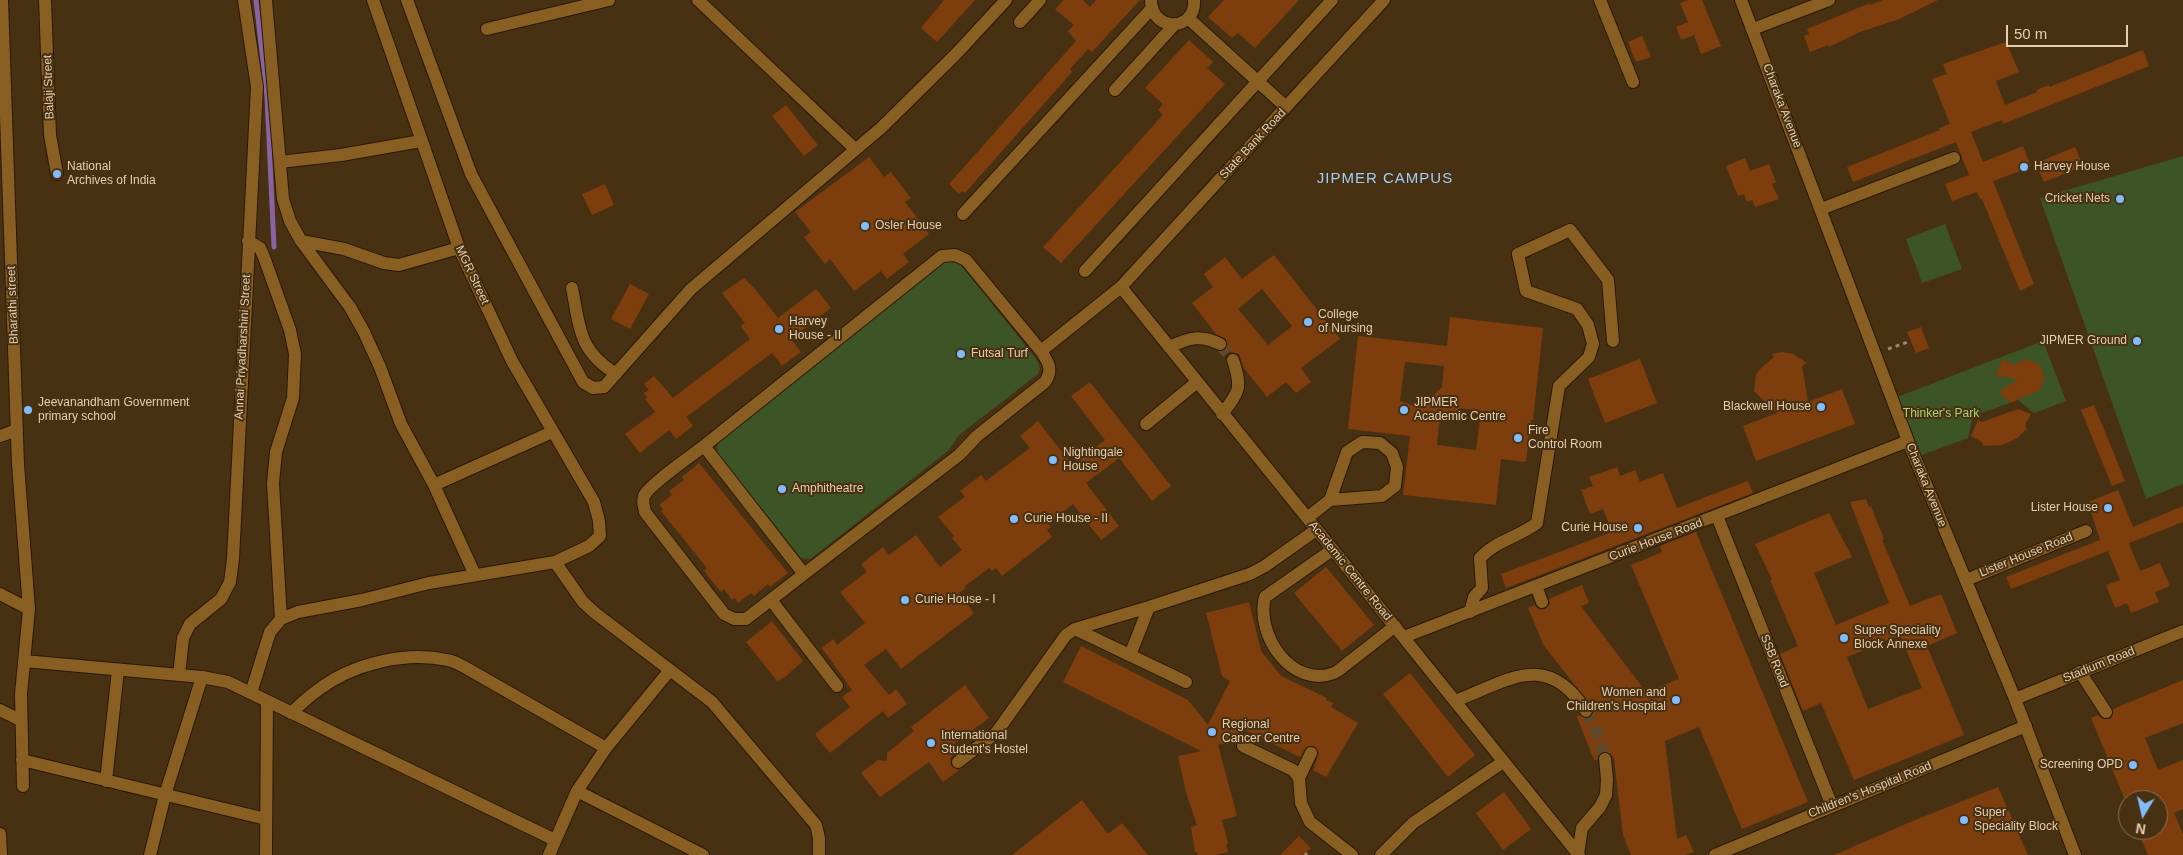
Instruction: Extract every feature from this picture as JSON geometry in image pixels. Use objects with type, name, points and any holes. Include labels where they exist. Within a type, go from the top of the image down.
[{"type":"street","name":"Bharathi street","points":[[2,0],[17,430],[29,609],[20,720],[23,786]]},
{"type":"street","name":"Balaji Street","points":[[46,0],[50,135],[57,174]]},
{"type":"street","name":"Annai Priyadharshini Street","points":[[178,675],[183,638],[190,624],[221,599],[230,582],[257,87],[244,0]]},
{"type":"street","points":[[266,0],[271,39],[283,200],[290,222],[301,242],[350,307],[364,332],[380,367],[400,424],[434,485],[475,575]]},
{"type":"street","name":"MGR Street","points":[[373,0],[458,248],[512,361],[594,502],[599,521],[600,536],[589,546],[555,562]]},
{"type":"street","points":[[407,0],[471,174],[583,382],[593,388],[604,387],[691,290],[881,128],[956,54],[1006,0]]},
{"type":"street","points":[[487,29],[609,0]]},
{"type":"street","points":[[698,0],[855,149]]},
{"type":"street","points":[[1020,22],[1040,0]]},
{"type":"street","points":[[1115,90],[1175,24],[1188,18],[1193,11],[1195,0]]},
{"type":"street","points":[[1085,271],[1332,0]]},
{"type":"street","name":"State Bank Road","points":[[1041,351],[1121,287],[1384,0]]},
{"type":"street","points":[[1600,0],[1633,82]]},
{"type":"street","name":"Charaka Avenue","points":[[1741,0],[1908,441],[2026,726],[2075,855]]},
{"type":"street","points":[[1753,29],[1829,0]]},
{"type":"street","points":[[1151,4],[1154,14],[1163,22],[1175,24]]},
{"type":"street","points":[[963,214],[1151,4]]},
{"type":"street","points":[[1188,18],[1286,107]]},
{"type":"street","points":[[280,162],[341,155],[421,141]]},
{"type":"street","points":[[1821,209],[1954,158]]},
{"type":"street","points":[[1470,612],[1474,597],[1482,588],[1480,558],[1487,549],[1530,529],[1538,523],[1559,386],[1589,357],[1593,344],[1588,325],[1577,309],[1526,291],[1518,254],[1570,230],[1608,280],[1612,341]]},
{"type":"street","points":[[248,241],[260,248],[264,257],[290,330],[295,354],[293,398],[276,452],[273,483],[282,619]]},
{"type":"street","points":[[301,242],[344,249],[384,263],[399,265],[458,248]]},
{"type":"street","points":[[955,255],[966,260],[1041,351],[1049,362],[1050,369],[1045,382],[977,436],[959,455],[746,619],[734,619],[724,614],[646,512],[643,499],[645,494],[942,256],[955,255]]},
{"type":"street","name":"Academic Centre Road","points":[[1121,287],[1578,855]]},
{"type":"street","points":[[572,288],[581,335],[587,348],[598,361],[616,374]]},
{"type":"street","points":[[1169,347],[1187,338],[1208,338],[1220,344]]},
{"type":"street","points":[[1222,414],[1234,397],[1240,380],[1233,360]]},
{"type":"street","points":[[1146,424],[1197,382]]},
{"type":"street","points":[[0,436],[17,430]]},
{"type":"street","points":[[434,485],[552,432]]},
{"type":"street","name":"Curie House Road","points":[[1404,637],[1908,441]]},
{"type":"street","points":[[1307,518],[1330,500],[1347,452],[1362,442],[1380,443],[1392,453],[1397,467],[1395,486],[1382,496],[1330,500]]},
{"type":"street","points":[[704,446],[804,574]]},
{"type":"street","name":"SSB Road","points":[[1717,516],[1832,806]]},
{"type":"street","points":[[958,762],[996,733],[1066,635],[1075,629],[1149,608],[1250,574],[1265,566],[1316,530]]},
{"type":"street","name":"Lister House Road","points":[[1966,580],[2086,530]]},
{"type":"street","points":[[1332,550],[1265,597],[1262,609],[1271,643],[1290,667],[1313,677],[1335,673],[1395,626]]},
{"type":"street","points":[[251,693],[270,632],[282,619],[298,612],[362,600],[429,583],[555,562],[583,602],[712,702],[816,825],[819,838],[819,855]]},
{"type":"street","points":[[1536,586],[1542,602]]},
{"type":"street","points":[[0,594],[29,609]]},
{"type":"street","points":[[771,600],[837,686]]},
{"type":"street","points":[[1130,655],[1149,608]]},
{"type":"street","points":[[1075,629],[1186,682]]},
{"type":"street","name":"Stadium Road","points":[[2015,699],[2183,631]]},
{"type":"street","points":[[291,712],[319,689],[354,670],[402,658],[434,658],[449,660],[606,748]]},
{"type":"street","points":[[24,661],[202,677],[228,682],[555,840]]},
{"type":"street","points":[[106,781],[118,670]]},
{"type":"street","points":[[550,855],[577,791],[606,748],[670,670]]},
{"type":"street","points":[[2080,672],[2106,712]]},
{"type":"street","points":[[1455,701],[1506,680],[1542,674],[1559,680],[1567,686],[1586,711]]},
{"type":"street","points":[[150,855],[165,795],[202,677]]},
{"type":"street","points":[[266,855],[267,701]]},
{"type":"street","points":[[0,710],[20,720]]},
{"type":"street","name":"Children's Hospital Road","points":[[1715,855],[2026,726]]},
{"type":"street","points":[[1243,746],[1292,770],[1299,778]]},
{"type":"street","points":[[1311,753],[1299,778],[1301,803],[1310,822],[1352,855]]},
{"type":"street","points":[[1578,855],[1582,828],[1600,807],[1606,795],[1605,759]]},
{"type":"street","points":[[22,760],[266,819]]},
{"type":"street","points":[[1381,855],[1412,823],[1503,762]]},
{"type":"street","points":[[577,791],[703,855]]},
{"type":"street","points":[[0,834],[1,855]]},
{"type":"path","points":[[1875,353],[1908,342]]},
{"type":"green space","name":"JIPMER Ground","points":[[2183,156],[2183,484],[2146,499],[2040,198]]},
{"type":"green space","points":[[1945,224],[1962,269],[1922,283],[1906,239]]},
{"type":"green space","points":[[945,261],[956,261],[961,265],[1037,360],[1040,369],[1038,374],[959,435],[949,450],[813,557],[809,559],[801,558],[720,456],[717,451],[718,442]]},
{"type":"green space","name":"Thinker's Park","points":[[2043,341],[2066,401],[2034,413],[2018,400],[1973,416],[1968,438],[1919,456],[1897,397]]},
{"type":"building","points":[[944,0],[975,0],[937,42],[921,28]]},
{"type":"building","points":[[1064,0],[1083,0],[1090,7],[1096,0],[1140,0],[1092,52],[1088,49],[1070,69],[1072,72],[965,193],[962,191],[959,194],[949,184],[1076,41],[1068,31],[1074,25],[1055,9]]},
{"type":"building","points":[[1224,0],[1299,0],[1255,48],[1238,33],[1232,38],[1208,17]]},
{"type":"building","points":[[1688,0],[1702,0],[1721,46],[1701,54],[1694,35],[1681,40],[1676,27],[1688,22],[1680,3]]},
{"type":"building","points":[[1883,0],[1938,0],[1899,19],[1860,32],[1829,47],[1828,45],[1810,52],[1804,36],[1809,34],[1807,29],[1870,3],[1870,5]]},
{"type":"building","points":[[1642,36],[1651,57],[1636,62],[1628,42]]},
{"type":"building","points":[[1189,40],[1213,62],[1207,68],[1225,84],[1061,263],[1043,247],[1163,115],[1158,110],[1163,104],[1145,88]]},
{"type":"building","name":"Harvey House","points":[[2006,42],[2019,72],[1996,81],[2005,105],[2037,92],[2036,90],[2049,85],[2049,87],[2143,50],[2149,66],[2003,124],[2002,120],[1971,132],[1983,162],[2023,146],[2031,167],[1993,181],[2034,284],[2020,291],[1982,199],[1980,199],[1977,192],[1952,201],[1945,184],[1969,175],[1956,142],[1853,182],[1847,167],[1940,130],[1939,128],[1950,124],[1932,79],[1947,74],[1943,64]]},
{"type":"building","points":[[786,105],[818,145],[804,156],[772,116]]},
{"type":"building","points":[[2075,147],[2083,166],[2044,182],[2036,163]]},
{"type":"building","name":"Osler House","points":[[869,157],[884,177],[891,172],[911,198],[905,202],[929,234],[903,254],[909,262],[887,279],[881,271],[854,291],[830,259],[825,264],[804,237],[811,232],[795,212]]},
{"type":"building","points":[[1745,158],[1750,171],[1769,164],[1776,182],[1772,184],[1779,199],[1755,207],[1752,200],[1747,202],[1744,194],[1738,196],[1726,166]]},
{"type":"building","points":[[605,184],[614,205],[592,215],[582,194]]},
{"type":"building","name":"College of Nursing","points":[[1274,255],[1340,339],[1301,368],[1311,382],[1296,393],[1286,382],[1267,397],[1244,368],[1239,354],[1231,352],[1227,347],[1226,339],[1216,334],[1192,303],[1213,287],[1204,274],[1225,257],[1242,279]],"holes":[[[1262,289],[1292,326],[1268,345],[1238,309]]]},
{"type":"building","points":[[744,278],[778,318],[816,289],[831,308],[791,339],[801,352],[782,366],[772,353],[686,417],[693,426],[676,439],[669,430],[640,453],[625,434],[655,412],[645,399],[647,397],[644,393],[649,390],[644,384],[654,376],[673,398],[750,339],[741,326],[745,323],[722,293]]},
{"type":"building","points":[[630,284],[649,294],[630,329],[611,319]]},
{"type":"building","name":"JIPMER Academic Centre","points":[[1450,317],[1543,328],[1533,420],[1531,420],[1526,462],[1501,459],[1496,505],[1403,495],[1410,436],[1348,429],[1358,336],[1447,346]],"holes":[[[1405,362],[1444,366],[1442,387],[1420,408],[1400,401]],[[1460,408],[1481,411],[1476,450],[1437,445],[1439,424]]]},
{"type":"building","points":[[1921,327],[1929,348],[1916,353],[1907,332]]},
{"type":"building","name":"Blackwell House","points":[[1782,352],[1793,354],[1807,363],[1802,366],[1808,402],[1842,389],[1855,424],[1756,461],[1743,426],[1777,413],[1754,391],[1756,375],[1760,369],[1774,357],[1772,354]]},
{"type":"building","points":[[1640,359],[1657,403],[1605,423],[1588,379]]},
{"type":"building","points":[[2002,359],[2014,365],[2026,359],[2039,364],[2045,377],[2040,390],[2010,403],[1999,392],[2018,379],[1996,376]]},
{"type":"building","points":[[1090,382],[1171,486],[1152,501],[1119,458],[1086,483],[1119,526],[1101,540],[1073,504],[1048,524],[1051,527],[1047,530],[1052,537],[1002,576],[996,568],[992,571],[989,568],[964,587],[966,588],[959,593],[974,613],[968,618],[901,669],[886,649],[864,665],[889,695],[896,689],[907,704],[888,718],[883,711],[830,753],[816,736],[816,733],[850,707],[842,697],[852,690],[822,648],[833,639],[837,645],[865,623],[840,592],[867,572],[861,564],[883,547],[889,555],[916,535],[940,567],[962,550],[952,538],[954,536],[938,517],[965,497],[960,491],[981,475],[986,481],[1030,448],[1020,436],[1038,421],[1072,465],[1105,440],[1071,396]]},
{"type":"building","points":[[2094,405],[2125,481],[2112,486],[2081,410]]},
{"type":"building","points":[[2018,409],[2031,414],[2025,425],[2027,429],[2016,439],[2002,445],[1983,446],[1982,442],[1971,436],[1978,420],[1982,422]]},
{"type":"building","points":[[699,463],[788,573],[770,587],[768,584],[754,596],[751,593],[738,603],[735,598],[732,600],[724,589],[721,592],[704,571],[707,568],[661,511],[663,509],[659,505],[672,495],[669,491],[684,480],[682,477]]},
{"type":"building","name":"Curie House","points":[[1617,467],[1620,476],[1635,470],[1640,482],[1663,473],[1677,508],[1748,481],[1753,493],[1506,588],[1501,574],[1612,532],[1603,509],[1590,514],[1581,490],[1593,486],[1589,477]]},
{"type":"building","name":"Lister House","points":[[2118,490],[2133,527],[2183,506],[2183,522],[2129,543],[2140,571],[2160,563],[2170,586],[2155,592],[2159,602],[2131,613],[2127,603],[2115,608],[2106,585],[2120,580],[2108,551],[2011,589],[2006,577],[2100,540],[2088,502]]},
{"type":"building","name":"Super Speciality Block Annexe","points":[[1866,499],[1869,507],[1871,506],[1884,539],[1882,540],[1910,606],[1941,594],[1957,633],[1927,646],[1964,735],[1854,780],[1821,703],[1803,711],[1780,654],[1798,646],[1770,580],[1772,579],[1755,544],[1829,513],[1852,557],[1814,573],[1836,625],[1889,603],[1850,502]],"holes":[[[1900,635],[1922,688],[1868,709],[1847,657]]]},
{"type":"building","name":"Women and Children's Hospital","points":[[1696,532],[1808,802],[1742,829],[1699,727],[1665,741],[1677,839],[1686,835],[1694,852],[1686,855],[1631,855],[1623,835],[1614,759],[1611,754],[1605,751],[1600,753],[1597,760],[1594,760],[1577,717],[1579,715],[1588,719],[1593,714],[1594,709],[1544,646],[1528,608],[1534,605],[1540,610],[1545,609],[1550,604],[1549,599],[1582,585],[1589,603],[1581,606],[1646,692],[1679,679],[1631,565],[1662,552],[1660,546]]},
{"type":"building","points":[[1326,567],[1374,625],[1342,651],[1294,593]]},
{"type":"building","name":"Regional Cancer Centre","points":[[1249,602],[1261,651],[1281,676],[1327,698],[1326,700],[1333,703],[1331,707],[1358,723],[1326,777],[1313,770],[1319,753],[1314,746],[1306,747],[1300,757],[1241,728],[1235,740],[1218,745],[1237,816],[1222,820],[1228,852],[1216,855],[1198,855],[1195,852],[1191,827],[1197,825],[1186,792],[1178,756],[1201,751],[1063,682],[1081,646],[1188,700],[1208,725],[1230,681],[1222,676],[1206,613]]},
{"type":"building","points":[[772,621],[803,661],[785,677],[777,681],[746,642]]},
{"type":"building","points":[[1410,673],[1475,755],[1448,777],[1383,694]]},
{"type":"building","name":"Screening OPD","points":[[2183,680],[2183,723],[2145,738],[2158,770],[2183,760],[2183,809],[2174,813],[2183,834],[2183,855],[2148,855],[2141,840],[2168,840],[2168,790],[2121,790],[2091,718],[2098,715],[2103,719],[2110,719],[2113,715],[2113,709]]},
{"type":"building","name":"International Student's Hostel","points":[[965,685],[989,718],[948,748],[953,755],[950,759],[951,766],[959,770],[943,782],[929,762],[880,797],[861,773],[878,760],[887,761],[887,753],[914,731],[911,727]]},
{"type":"building","name":"Super Speciality Block","points":[[1998,787],[2028,855],[1834,855],[1908,823]]},
{"type":"building","points":[[1504,792],[1531,829],[1503,850],[1476,813]]},
{"type":"building","points":[[1082,800],[1108,834],[1122,823],[1148,855],[1012,855]]},
{"type":"building","points":[[1299,836],[1311,848],[1303,855],[1280,855]]},
{"type":"waterway","points":[[256,0],[267,96],[274,247]]},
{"type":"tunnel","points":[[1220,344],[1233,360]]},
{"type":"tunnel","points":[[1586,711],[1596,732],[1605,759]]},
{"type":"place","name":"Harvey House","points":[[2024,167]]},
{"type":"place","name":"National Archives of India","points":[[57,174]]},
{"type":"place","name":"Cricket Nets","points":[[2120,199]]},
{"type":"place","name":"Osler House","points":[[865,226]]},
{"type":"place","name":"College of Nursing","points":[[1308,322]]},
{"type":"place","name":"Harvey House - II","points":[[779,329]]},
{"type":"place","name":"JIPMER Ground","points":[[2137,341]]},
{"type":"place","name":"Futsal Turf","points":[[961,354]]},
{"type":"place","name":"Blackwell House","points":[[1821,407]]},
{"type":"place","name":"Jeevanandham Government primary school","points":[[28,410]]},
{"type":"place","name":"JIPMER Academic Centre","points":[[1404,410]]},
{"type":"place","name":"Fire Control Room","points":[[1518,438]]},
{"type":"place","name":"Nightingale House","points":[[1053,460]]},
{"type":"place","name":"Amphitheatre","points":[[782,489]]},
{"type":"place","name":"Lister House","points":[[2108,508]]},
{"type":"place","name":"Curie House - II","points":[[1014,519]]},
{"type":"place","name":"Curie House","points":[[1638,528]]},
{"type":"place","name":"Curie House - I","points":[[905,600]]},
{"type":"place","name":"Super Speciality Block Annexe","points":[[1844,638]]},
{"type":"place","name":"Women and Children's Hospital","points":[[1676,700]]},
{"type":"place","name":"Regional Cancer Centre","points":[[1212,732]]},
{"type":"place","name":"International Student's Hostel","points":[[931,743]]},
{"type":"place","name":"Screening OPD","points":[[2133,765]]},
{"type":"place","name":"Super Speciality Block","points":[[1964,820]]},
{"type":"district","name":"JIPMER CAMPUS","points":[[1385,179]]}]
